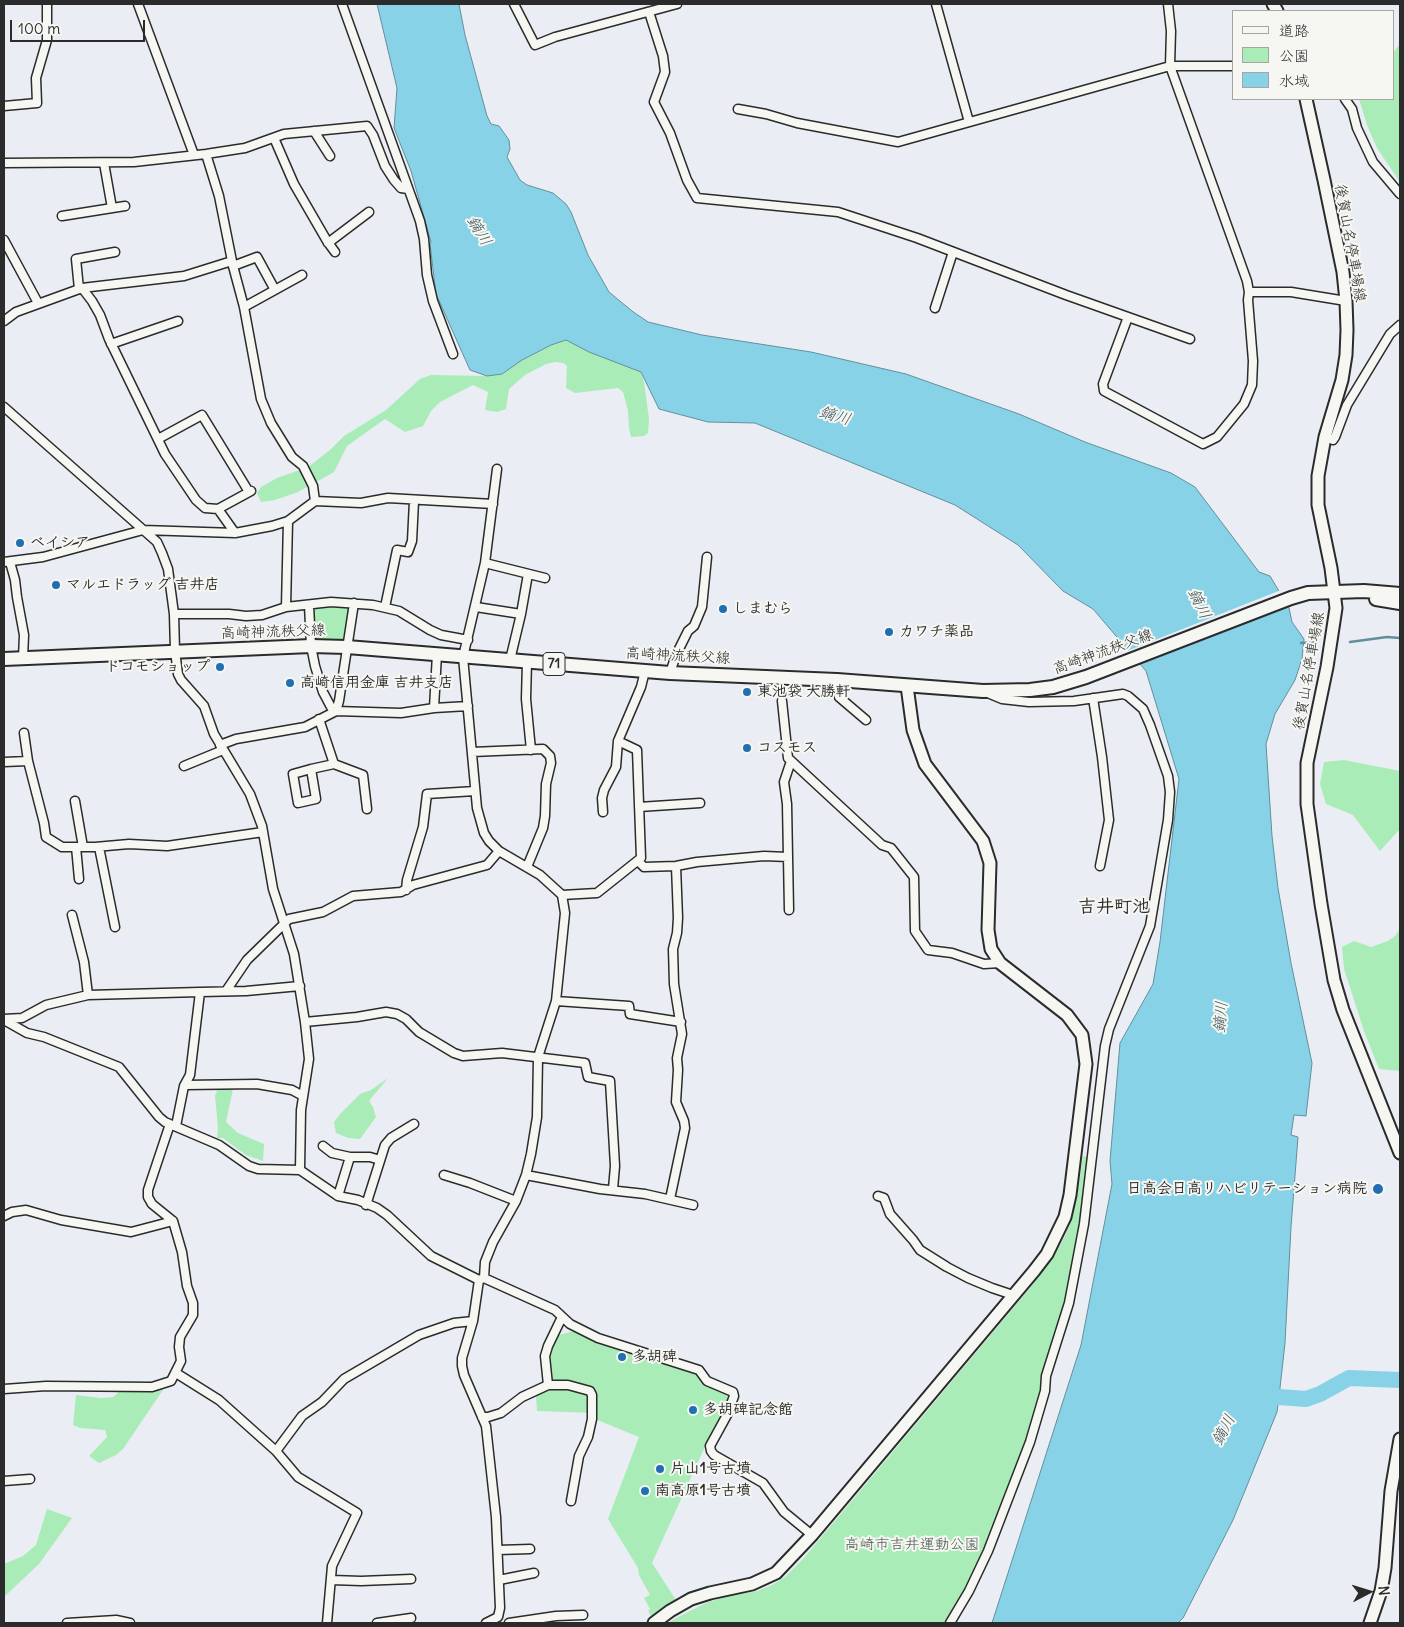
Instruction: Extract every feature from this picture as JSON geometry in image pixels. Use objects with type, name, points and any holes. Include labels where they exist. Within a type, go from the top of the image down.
[{"type":"main road","name":"後賀山名停車場線","points":[[1306,100],[1342,272],[1347,330],[1342,380],[1325,437],[1319,467],[1318,494],[1321,525],[1330,560],[1336,608],[1308,763],[1307,804],[1334,980],[1343,1010],[1400,1153]]},
{"type":"main road","name":"高崎神流秩父線","points":[[4,660],[175,651],[311,646],[347,647],[670,673],[836,680],[983,691],[1043,689],[1070,683],[1308,593],[1364,591],[1400,594]]},
{"type":"main road","name":"高崎神流秩父線","points":[[1334,592],[1400,603]]},
{"type":"main road","points":[[654,1623],[691,1599],[752,1584],[776,1573],[812,1535],[1047,1254],[1064,1217],[1070,1195],[1086,1064],[1082,1035],[1067,1015],[1000,963],[990,949],[988,930],[990,863],[983,841],[925,764],[914,730],[907,686]]},
{"type":"main road","points":[[1370,1623],[1381,1591],[1385,1568],[1392,1491],[1400,1439]]},
{"type":"street","points":[[4,106],[37,103],[36,78],[47,40],[47,4]]},
{"type":"street","points":[[138,4],[194,155]]},
{"type":"street","points":[[342,4],[420,221],[424,239],[427,275],[433,301],[453,354]]},
{"type":"street","points":[[514,4],[535,46],[555,37],[677,4]]},
{"type":"street","points":[[936,4],[969,122]]},
{"type":"street","points":[[1128,317],[1103,384],[1104,391],[1203,444],[1217,436],[1231,422],[1244,404],[1252,385],[1253,361],[1249,292],[1247,280],[1170,66],[1171,30],[1168,4]]},
{"type":"street","points":[[649,12],[663,56],[665,72],[654,102],[670,133],[687,180],[697,198],[838,212],[1190,339]]},
{"type":"street","points":[[738,109],[766,114],[797,123],[898,142],[1170,66],[1232,66]]},
{"type":"street","points":[[1346,100],[1352,109],[1357,128],[1373,162],[1400,194]]},
{"type":"street","points":[[4,163],[134,162],[245,148],[284,134],[368,126],[374,135],[386,166],[394,180],[401,188],[408,189]]},
{"type":"street","points":[[314,131],[330,156]]},
{"type":"street","points":[[274,138],[294,184],[335,252]]},
{"type":"street","points":[[206,154],[219,196],[244,308],[261,399],[271,423],[292,457],[303,466],[313,486],[315,501]]},
{"type":"street","points":[[104,163],[112,208]]},
{"type":"street","points":[[62,216],[125,206]]},
{"type":"street","points":[[328,243],[369,212]]},
{"type":"street","points":[[4,240],[38,303]]},
{"type":"street","points":[[115,252],[76,259],[81,288],[92,301],[165,454],[196,500],[205,508],[218,509],[250,491],[202,415],[158,439]]},
{"type":"street","points":[[935,308],[953,252]]},
{"type":"street","points":[[4,320],[16,312],[81,288],[184,276],[257,258],[275,290]]},
{"type":"street","points":[[244,308],[302,275]]},
{"type":"street","points":[[1249,292],[1291,292],[1346,301]]},
{"type":"street","points":[[111,344],[178,321]]},
{"type":"street","points":[[1325,437],[1333,440],[1336,437],[1346,405],[1390,334],[1400,325]]},
{"type":"street","points":[[4,407],[157,542],[168,569],[174,614],[178,674],[204,706],[221,748],[250,794],[263,832],[273,889],[294,954],[309,1059],[301,1110],[300,1170]]},
{"type":"street","points":[[486,1623],[500,1620],[496,1517],[486,1426],[464,1375],[462,1358],[473,1321],[485,1262],[492,1242],[516,1201],[526,1175],[535,1136],[538,1057],[556,1001],[565,913],[562,895],[540,875],[499,851],[484,833],[480,823],[475,791],[463,656],[485,563],[497,469]]},
{"type":"street","points":[[23,658],[24,635],[16,596],[15,580],[7,562],[43,557],[143,530],[235,532],[288,521],[315,501],[361,502],[388,498],[414,501],[493,504]]},
{"type":"street","points":[[386,607],[397,550],[408,552],[412,540],[414,501]]},
{"type":"street","points":[[218,509],[235,532]]},
{"type":"street","points":[[286,608],[288,521]]},
{"type":"street","points":[[670,673],[676,655],[688,631],[694,626],[702,607],[708,557]]},
{"type":"street","points":[[485,563],[545,578]]},
{"type":"street","points":[[510,660],[528,574]]},
{"type":"street","points":[[174,614],[230,614],[246,616],[262,615],[286,608],[332,602],[354,603],[386,607],[399,611],[441,635],[468,640]]},
{"type":"street","points":[[336,711],[354,603]]},
{"type":"street","points":[[309,605],[311,646],[315,666],[323,692],[332,709],[336,711]]},
{"type":"street","points":[[476,607],[521,614]]},
{"type":"street","points":[[434,708],[437,654]]},
{"type":"street","points":[[527,662],[526,699],[531,750]]},
{"type":"street","points":[[603,812],[602,798],[616,767],[618,741],[645,670]]},
{"type":"street","points":[[836,680],[839,697],[866,720]]},
{"type":"street","points":[[950,1623],[969,1591],[988,1551],[1030,1442],[1045,1392],[1046,1376],[1069,1303],[1084,1224],[1105,1046],[1109,1029],[1150,926],[1168,820],[1170,792],[1168,776],[1143,709],[1134,700],[1123,694],[1074,701],[1017,702],[1002,699],[983,691]]},
{"type":"street","points":[[1093,698],[1109,820],[1100,866]]},
{"type":"street","points":[[782,701],[788,758],[882,845],[891,848],[914,877],[915,930],[928,950],[952,953],[984,964],[1000,963]]},
{"type":"street","points":[[184,766],[236,739],[305,727],[336,711],[401,713],[434,708],[468,706]]},
{"type":"street","points":[[319,719],[334,764]]},
{"type":"street","points":[[24,733],[28,761],[43,816],[46,837],[62,847],[99,847],[129,844],[167,846],[263,832]]},
{"type":"street","points":[[562,895],[597,893],[639,862],[641,858],[637,750],[618,741]]},
{"type":"street","points":[[472,752],[543,749],[550,756],[551,764],[546,784],[543,828],[527,867]]},
{"type":"street","points":[[4,762],[28,761]]},
{"type":"street","points":[[789,910],[787,804],[784,782],[791,761]]},
{"type":"street","points":[[311,769],[316,799],[298,803],[293,774],[311,769],[334,764],[363,775],[367,809]]},
{"type":"street","points":[[406,890],[407,880],[423,827],[427,794],[475,791]]},
{"type":"street","points":[[75,801],[79,847],[79,879]]},
{"type":"street","points":[[639,807],[700,803]]},
{"type":"street","points":[[99,847],[114,928]]},
{"type":"street","points":[[226,991],[247,960],[284,923],[297,917],[330,909],[353,896],[401,892],[413,885],[487,865],[499,851]]},
{"type":"street","points":[[639,862],[644,867],[676,866],[697,862],[764,856],[788,857]]},
{"type":"street","points":[[670,1199],[685,1135],[684,1121],[676,1102],[677,1058],[682,1034],[674,984],[673,949],[678,918],[676,866]]},
{"type":"street","points":[[72,915],[84,962],[88,995]]},
{"type":"street","points":[[4,1020],[22,1018],[46,1005],[88,995],[246,991],[300,986]]},
{"type":"street","points":[[4,1389],[46,1386],[152,1387],[172,1381],[181,1361],[180,1337],[193,1315],[192,1303],[182,1252],[173,1221],[152,1204],[148,1197],[148,1190],[190,1075],[200,992]]},
{"type":"street","points":[[556,1001],[629,1006],[630,1014],[681,1022]]},
{"type":"street","points":[[305,1022],[357,1018],[386,1012],[398,1014],[419,1032],[454,1053],[463,1056],[502,1053],[586,1063],[588,1077],[610,1081],[615,1166],[613,1189]]},
{"type":"street","points":[[4,1020],[26,1033],[44,1037],[119,1067],[159,1118],[218,1145],[249,1166],[258,1169],[300,1170],[338,1196],[358,1200],[366,1205],[377,1208],[431,1256],[555,1310],[570,1324],[598,1338],[699,1370],[707,1381],[733,1392],[734,1396],[728,1415],[710,1446],[711,1451],[714,1455],[764,1484],[784,1512],[812,1535]]},
{"type":"street","points":[[185,1085],[257,1084],[292,1090],[303,1096]]},
{"type":"street","points":[[366,1205],[385,1145],[390,1138],[414,1124]]},
{"type":"street","points":[[323,1146],[332,1153],[380,1160]]},
{"type":"street","points":[[338,1196],[350,1157]]},
{"type":"street","points":[[444,1175],[516,1201]]},
{"type":"street","points":[[526,1175],[600,1189],[613,1189],[670,1199],[693,1205]]},
{"type":"street","points":[[878,1196],[884,1198],[890,1214],[920,1250],[968,1278],[1013,1295]]},
{"type":"street","points":[[4,1216],[12,1212],[26,1210],[61,1220],[131,1232],[173,1221]]},
{"type":"street","points":[[548,1385],[546,1356],[548,1346],[562,1317]]},
{"type":"street","points":[[276,1451],[302,1416],[322,1402],[344,1379],[419,1335],[454,1323],[473,1321]]},
{"type":"street","points":[[176,1372],[219,1400],[276,1451],[298,1477],[357,1513],[332,1566],[327,1623]]},
{"type":"street","points":[[482,1417],[501,1413],[522,1397],[548,1385],[568,1385],[590,1391],[592,1394],[592,1419],[588,1437],[578,1456],[571,1500]]},
{"type":"street","points":[[4,1481],[30,1479]]},
{"type":"street","points":[[498,1550],[530,1550]]},
{"type":"street","points":[[499,1580],[534,1573]]},
{"type":"street","points":[[332,1580],[411,1579]]},
{"type":"street","points":[[509,1623],[556,1616],[583,1615]]},
{"type":"street","points":[[377,1623],[411,1618]]},
{"type":"street","points":[[67,1623],[116,1620],[130,1623]]},
{"type":"green space","points":[[1400,44],[1400,182],[1377,148],[1359,100],[1394,100],[1394,52]]},
{"type":"green space","points":[[566,340],[589,352],[641,372],[649,419],[648,433],[644,436],[631,437],[628,411],[623,392],[618,388],[575,393],[566,388],[567,366],[563,363],[555,362],[546,364],[525,375],[509,389],[506,409],[497,412],[485,410],[488,392],[473,385],[440,402],[431,411],[423,426],[405,432],[385,419],[347,446],[334,472],[298,492],[275,500],[261,502],[257,493],[261,487],[277,478],[308,467],[344,436],[386,410],[420,379],[431,375],[487,376],[502,374],[522,360],[551,345]]},
{"type":"green space","points":[[348,605],[351,609],[346,641],[313,640],[313,607]]},
{"type":"green space","points":[[1344,760],[1400,771],[1400,829],[1380,851],[1353,815],[1326,804],[1320,784],[1324,762]]},
{"type":"green space","points":[[1400,929],[1400,1071],[1379,1069],[1364,1031],[1344,969],[1342,947],[1354,941],[1371,947],[1388,941]]},
{"type":"green space","points":[[388,1078],[369,1101],[376,1117],[360,1139],[348,1138],[336,1133],[334,1122],[341,1113],[360,1094],[371,1090]]},
{"type":"green space","points":[[218,1088],[233,1089],[226,1122],[238,1133],[264,1144],[263,1161],[246,1155],[223,1138],[217,1138],[215,1096]]},
{"type":"green space","name":"高崎市吉井運動公園","points":[[1083,1156],[1094,1158],[1086,1224],[1049,1376],[1049,1393],[1016,1490],[992,1552],[955,1623],[668,1623],[706,1603],[723,1597],[757,1591],[772,1585],[785,1577],[803,1559],[1053,1258],[1072,1219]]},
{"type":"green space","points":[[574,1331],[598,1341],[697,1373],[706,1383],[731,1397],[708,1440],[652,1563],[676,1600],[665,1605],[651,1616],[648,1611],[650,1609],[644,1598],[650,1595],[639,1575],[638,1568],[608,1519],[639,1437],[595,1419],[594,1413],[537,1411],[537,1392],[553,1383],[549,1378],[547,1359],[553,1346],[559,1335]]},
{"type":"green space","points":[[120,1382],[139,1385],[167,1384],[123,1449],[116,1455],[99,1463],[89,1456],[107,1437],[105,1430],[80,1428],[73,1425],[76,1395],[101,1398],[113,1397],[117,1394]]},
{"type":"green space","points":[[47,1509],[72,1518],[39,1564],[4,1597],[4,1564],[23,1556],[36,1545]]},
{"type":"water","name":"鏑川","points":[[377,4],[459,4],[465,35],[487,116],[491,124],[499,126],[509,140],[510,149],[507,157],[520,180],[527,185],[553,193],[566,204],[588,255],[609,292],[648,322],[702,335],[811,352],[906,374],[1019,414],[1085,442],[1171,473],[1195,487],[1259,572],[1270,576],[1289,608],[1292,622],[1304,639],[1302,659],[1295,680],[1275,714],[1266,744],[1272,836],[1278,888],[1291,963],[1312,1063],[1306,1116],[1294,1115],[1291,1135],[1298,1137],[1285,1343],[1277,1412],[1233,1520],[1183,1618],[1178,1623],[992,1623],[1081,1345],[1112,1184],[1110,1161],[1120,1043],[1153,984],[1160,942],[1179,779],[1146,671],[1093,609],[1063,591],[1018,545],[955,505],[755,423],[708,422],[659,409],[641,372],[589,352],[566,340],[551,345],[522,360],[502,374],[487,376],[470,370],[436,294],[431,242],[411,171],[394,128],[397,88]]},
{"type":"pier","points":[[1281,590],[1290,605],[1137,664],[1127,651]]},
{"type":"waterway","points":[[1350,642],[1387,637],[1400,638]]},
{"type":"waterway","points":[[1301,643],[1317,642]]},
{"type":"waterway","points":[[1257,1398],[1306,1399],[1320,1394],[1349,1378],[1400,1380]]},
{"type":"place","name":"ベイシア","points":[[20,543]]},
{"type":"place","name":"マルエドラッグ 吉井店","points":[[56,585]]},
{"type":"place","name":"しまむら","points":[[723,609]]},
{"type":"place","name":"カワチ薬品","points":[[889,632]]},
{"type":"place","name":"ドコモショップ","points":[[220,667]]},
{"type":"place","name":"高崎信用金庫 吉井支店","points":[[290,683]]},
{"type":"place","name":"東池袋 大勝軒","points":[[747,692]]},
{"type":"place","name":"コスモス","points":[[747,748]]},
{"type":"place","name":"日高会日高リハビリテーション病院","points":[[1378,1189]]},
{"type":"place","name":"多胡碑","points":[[622,1357]]},
{"type":"place","name":"多胡碑記念館","points":[[693,1410]]},
{"type":"place","name":"片山1号古墳","points":[[660,1469]]},
{"type":"place","name":"南高原1号古墳","points":[[645,1491]]},
{"type":"district","name":"吉井町池","points":[[1114,907]]}]
